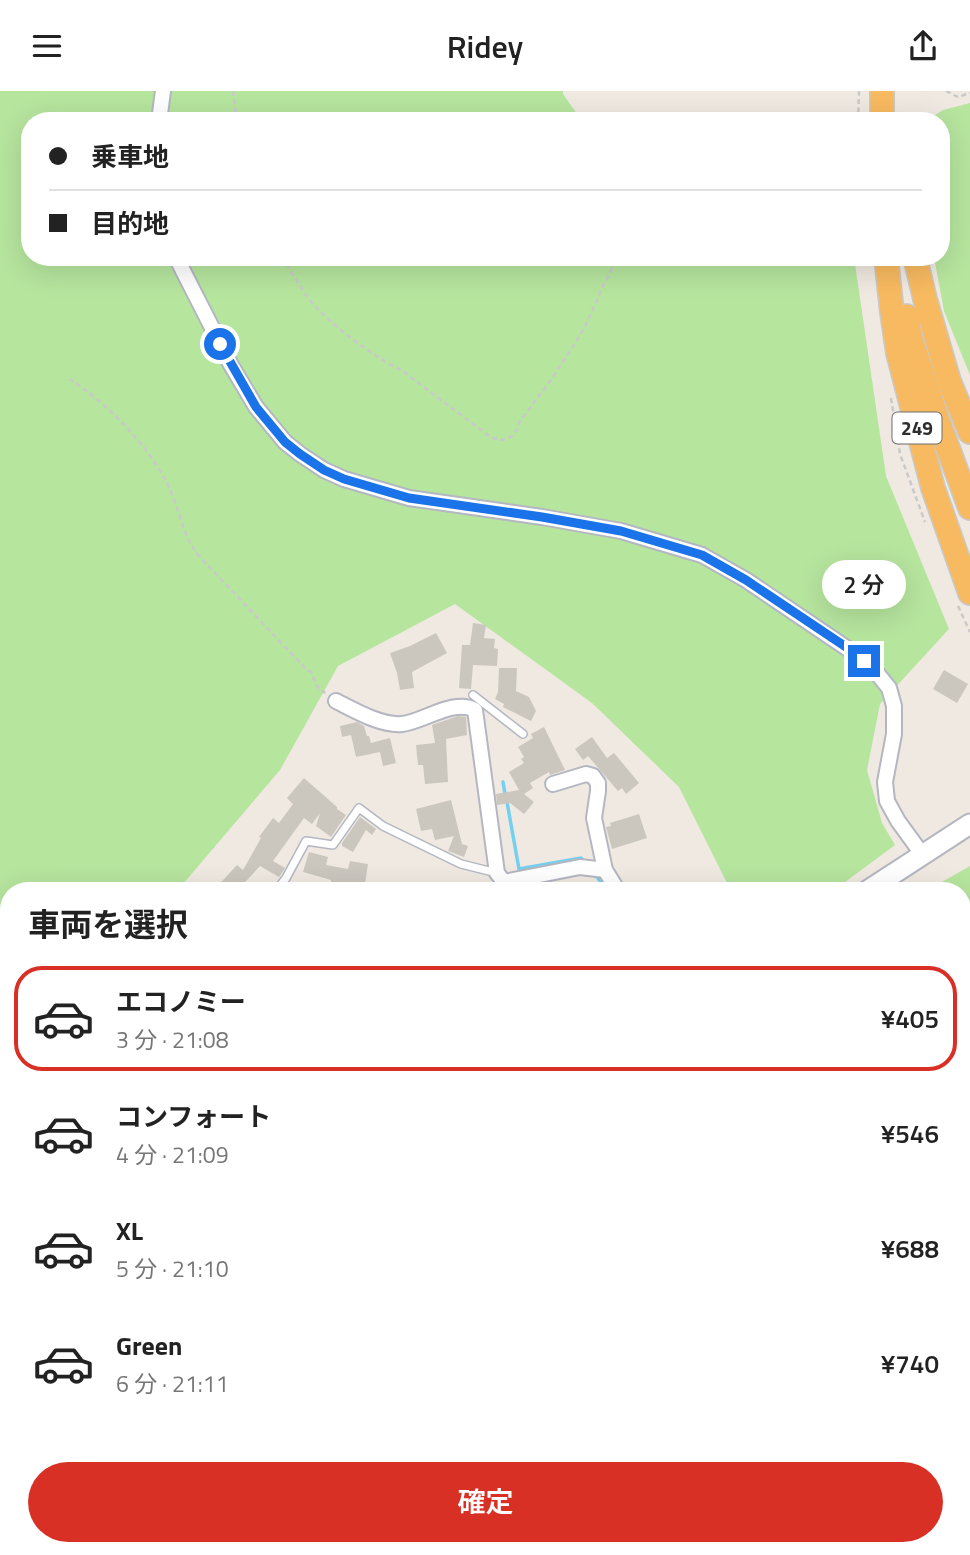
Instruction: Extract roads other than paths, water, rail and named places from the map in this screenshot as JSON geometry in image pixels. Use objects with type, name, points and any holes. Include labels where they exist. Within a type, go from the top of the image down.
[{"type":"highway","points":[[882,91],[882,112]]},
{"type":"highway","name":"249","points":[[887,266],[901,363],[933,488],[970,593]]},
{"type":"highway","name":"249","points":[[901,266],[910,336],[937,421],[970,508]]},
{"type":"highway","name":"249","points":[[917,266],[949,381],[970,432]]},
{"type":"main road","points":[[880,882],[970,824]]},
{"type":"street","points":[[160,112],[163,91]]},
{"type":"street","points":[[181,266],[231,365],[256,407],[285,442],[324,470],[344,479],[409,498],[621,531],[702,555],[746,580],[852,651],[876,672],[889,688],[894,706],[894,734],[885,782],[887,801],[922,854]]},
{"type":"street","points":[[336,701],[361,714],[388,723],[404,724],[440,711],[468,706],[475,710],[500,882],[580,867],[605,870]]},
{"type":"street","points":[[553,784],[586,774],[593,776],[598,783],[594,818],[605,870],[612,882]]},
{"type":"lane","points":[[475,710],[473,695],[523,734]]},
{"type":"lane","points":[[283,882],[306,841],[333,845],[359,808],[383,826],[500,882]]},
{"type":"waterway","points":[[503,782],[505,794]]},
{"type":"waterway","points":[[507,802],[519,869],[581,858],[586,863]]},
{"type":"waterway","points":[[595,874],[601,882]]}]
